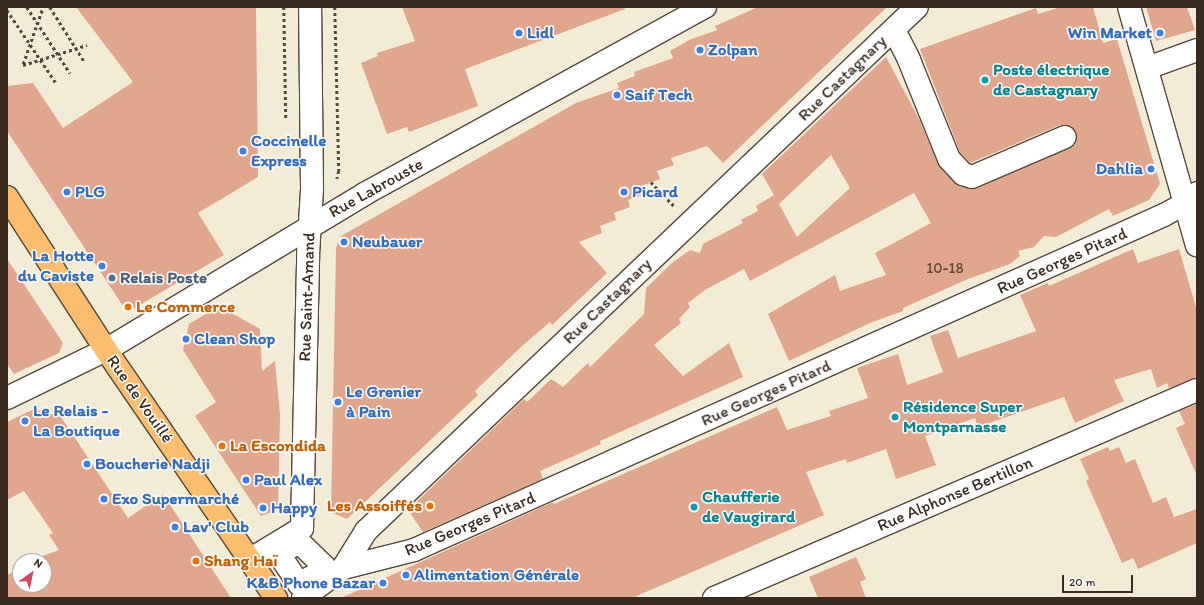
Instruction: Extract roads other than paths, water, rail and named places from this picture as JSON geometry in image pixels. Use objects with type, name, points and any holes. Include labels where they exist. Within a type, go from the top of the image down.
[{"type":"main road","name":"Rue de Vouillé","points":[[7,197],[106,350],[276,598]]},
{"type":"street","name":"Rue Saint-Amand","points":[[250,559],[302,528],[309,228],[312,189],[310,7]]},
{"type":"street","name":"Rue Labrouste","points":[[7,398],[106,350],[366,193],[705,7]]},
{"type":"street","name":"Rue Castagnary","points":[[303,598],[343,568],[366,531],[917,7]]},
{"type":"street","points":[[1129,7],[1147,68],[1191,199],[1197,245]]},
{"type":"street","points":[[894,30],[909,60],[949,159],[963,174],[972,177],[1065,137]]},
{"type":"street","points":[[1147,68],[1197,50]]},
{"type":"street","name":"Rue Georges Pitard","points":[[343,568],[414,550],[1191,199]]},
{"type":"street","name":"Rue Alphonse Bertillon","points":[[714,598],[1197,390]]},
{"type":"place","name":"Lidl","points":[[519,33]]},
{"type":"place","name":"Win Market","points":[[1160,33]]},
{"type":"place","name":"Zolpan","points":[[700,50]]},
{"type":"place","name":"Poste électrique de Castagnary","points":[[985,80]]},
{"type":"place","name":"Saif Tech","points":[[617,95]]},
{"type":"place","name":"Coccinelle Express","points":[[243,151]]},
{"type":"place","name":"Dahlia","points":[[1151,169]]},
{"type":"place","name":"PLG","points":[[67,192]]},
{"type":"place","name":"Picard","points":[[624,192]]},
{"type":"place","name":"Neubauer","points":[[344,242]]},
{"type":"place","name":"La Hotte du Caviste","points":[[102,266]]},
{"type":"place","name":"Relais Poste","points":[[112,278]]},
{"type":"place","name":"Le Commerce","points":[[128,307]]},
{"type":"place","name":"Clean Shop","points":[[186,339]]},
{"type":"place","name":"Le Grenier à Pain","points":[[338,402]]},
{"type":"place","name":"Résidence Super Montparnasse","points":[[895,417]]},
{"type":"place","name":"Le Relais - La Boutique","points":[[25,421]]},
{"type":"place","name":"La Escondida","points":[[222,446]]},
{"type":"place","name":"Boucherie Nadji","points":[[87,464]]},
{"type":"place","name":"Paul Alex","points":[[246,480]]},
{"type":"place","name":"Exo Supermarché","points":[[104,499]]},
{"type":"place","name":"Les Assoiffés","points":[[430,506]]},
{"type":"place","name":"Chaufferie de Vaugirard","points":[[694,507]]},
{"type":"place","name":"Happy","points":[[263,508]]},
{"type":"place","name":"Lav' Club","points":[[175,527]]},
{"type":"place","name":"Shang Haï","points":[[196,561]]},
{"type":"place","name":"Alimentation Générale","points":[[406,575]]},
{"type":"place","name":"K&B Phone Bazar","points":[[383,583]]}]
